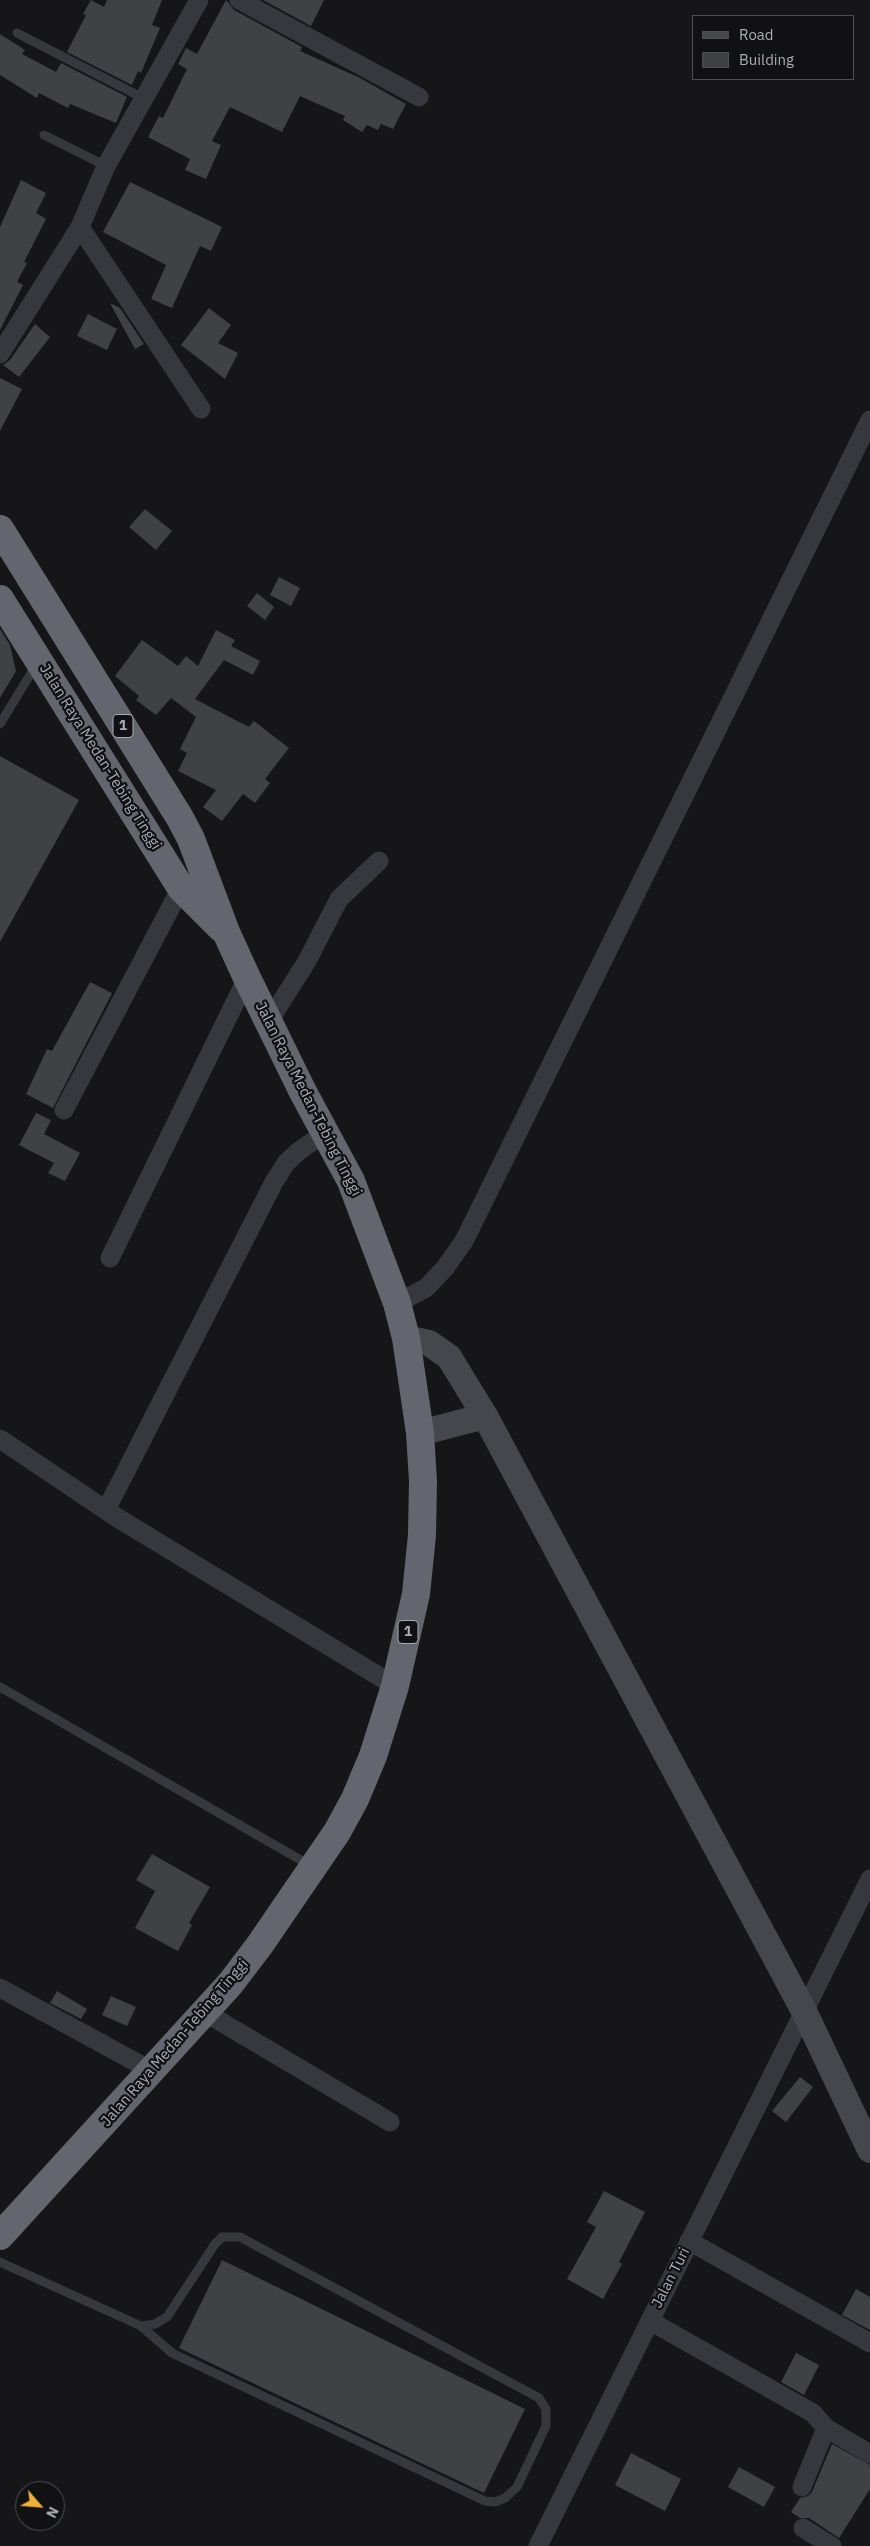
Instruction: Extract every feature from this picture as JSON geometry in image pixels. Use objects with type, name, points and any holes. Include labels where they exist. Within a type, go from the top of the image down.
[{"type":"highway","name":"Jalan Raya Medan-Tebing Tinggi","points":[[0,530],[180,818],[206,875],[226,932],[247,978],[303,1092],[328,1135],[351,1181],[397,1303],[406,1338],[420,1433],[423,1481],[422,1535],[416,1594],[395,1686],[373,1756],[355,1799],[337,1832],[259,1946],[206,2012],[0,2236]]},
{"type":"highway","name":"Jalan Raya Medan-Tebing Tinggi","points":[[0,599],[181,888],[226,932]]},
{"type":"street","points":[[0,354],[80,227],[106,166],[199,0]]},
{"type":"street","points":[[239,0],[419,97]]},
{"type":"street","points":[[80,227],[201,409]]},
{"type":"street","points":[[397,1303],[426,1288],[445,1268],[464,1241],[870,420]]},
{"type":"street","points":[[269,1021],[307,961],[339,899],[379,861]]},
{"type":"street","points":[[64,1110],[181,888]]},
{"type":"street","points":[[110,1258],[247,978]]},
{"type":"street","points":[[106,1510],[274,1182],[286,1163],[299,1151],[312,1142],[328,1135]]},
{"type":"street","points":[[406,1338],[429,1343],[449,1357],[485,1416],[804,2011],[870,2150]]},
{"type":"street","points":[[420,1433],[485,1416]]},
{"type":"street","points":[[0,1439],[106,1510],[395,1686]]},
{"type":"street","name":"Jalan Turi","points":[[538,2546],[870,1879]]},
{"type":"street","points":[[0,1988],[152,2071]]},
{"type":"street","points":[[206,2012],[390,2122]]},
{"type":"street","points":[[690,2242],[870,2343]]},
{"type":"street","points":[[650,2321],[813,2413],[826,2428],[870,2454]]},
{"type":"street","points":[[802,2487],[826,2428]]},
{"type":"street","points":[[803,2528],[832,2546]]},
{"type":"lane","points":[[16,33],[143,98]]},
{"type":"lane","points":[[44,135],[106,166]]},
{"type":"lane","points":[[0,724],[39,660]]},
{"type":"lane","points":[[0,1687],[313,1867]]},
{"type":"lane","points":[[0,2262],[141,2326],[172,2353],[485,2501],[495,2502],[505,2498],[517,2487],[546,2426],[546,2409],[539,2398],[240,2237],[222,2237],[215,2244],[167,2317],[155,2324],[141,2326]]},
{"type":"building","points":[[91,0],[104,7],[107,0],[162,0],[152,25],[160,28],[141,73],[138,71],[132,85],[67,52],[86,15],[83,14]]},
{"type":"building","points":[[226,0],[234,10],[302,47],[300,51],[360,78],[406,104],[393,129],[381,124],[378,130],[367,125],[362,132],[343,120],[345,116],[300,96],[282,132],[230,107],[212,141],[221,145],[206,179],[185,170],[190,159],[148,137],[159,116],[163,118],[187,69],[178,64],[186,48],[197,54]]},
{"type":"building","points":[[263,0],[324,0],[311,26]]},
{"type":"building","points":[[0,34],[25,50],[22,54],[56,72],[61,63],[127,97],[116,123],[70,104],[68,108],[39,93],[37,98],[0,75]]},
{"type":"building","points":[[21,180],[46,193],[36,213],[46,219],[24,262],[27,263],[17,282],[23,285],[0,330],[0,227]]},
{"type":"building","points":[[130,182],[222,227],[211,251],[200,246],[172,308],[151,299],[166,265],[103,232]]},
{"type":"building","points":[[110,303],[120,308],[144,344],[135,349]]},
{"type":"building","points":[[209,308],[231,325],[218,343],[238,353],[225,379],[181,345]]},
{"type":"building","points":[[88,314],[117,329],[107,350],[77,336]]},
{"type":"building","points":[[35,324],[50,337],[19,377],[3,365],[10,360]]},
{"type":"building","points":[[0,378],[22,389],[0,431]]},
{"type":"building","points":[[145,509],[172,531],[156,550],[129,527]]},
{"type":"building","points":[[279,577],[300,588],[291,606],[270,595]]},
{"type":"building","points":[[257,593],[274,607],[265,620],[247,606]]},
{"type":"building","points":[[0,629],[10,645],[16,671],[0,698]]},
{"type":"building","points":[[216,630],[235,640],[231,646],[260,661],[253,675],[224,660],[195,699],[249,727],[254,721],[289,748],[265,779],[270,783],[255,803],[243,794],[222,821],[203,807],[216,790],[178,771],[187,753],[180,749],[196,717],[171,698],[156,715],[136,700],[139,696],[115,676],[142,640],[178,666],[186,656],[198,666]]},
{"type":"building","points":[[0,756],[79,800],[0,942]]},
{"type":"building","points":[[90,982],[112,993],[53,1108],[26,1094],[47,1049],[52,1051]]},
{"type":"building","points":[[36,1113],[51,1120],[44,1134],[80,1153],[65,1181],[48,1173],[54,1163],[19,1145]]},
{"type":"building","points":[[152,1854],[210,1887],[189,1923],[192,1925],[178,1951],[135,1928],[155,1891],[136,1880]]},
{"type":"building","points":[[57,1991],[87,2009],[81,2019],[50,2003]]},
{"type":"building","points":[[111,1996],[136,2007],[127,2026],[102,2015]]},
{"type":"building","points":[[800,2077],[813,2087],[786,2122],[772,2111]]},
{"type":"building","points":[[604,2191],[645,2212],[619,2262],[622,2264],[603,2299],[567,2279],[596,2227],[587,2222]]},
{"type":"building","points":[[222,2260],[525,2409],[484,2493],[179,2348]]},
{"type":"building","points":[[856,2289],[870,2297],[870,2330],[842,2315]]},
{"type":"building","points":[[796,2353],[819,2365],[804,2395],[781,2382]]},
{"type":"building","points":[[832,2444],[870,2465],[870,2489],[839,2538],[809,2518],[800,2518],[791,2512],[800,2498],[808,2496],[812,2492]]},
{"type":"building","points":[[631,2453],[681,2479],[665,2511],[615,2485]]},
{"type":"building","points":[[739,2467],[775,2487],[764,2507],[728,2487]]}]
